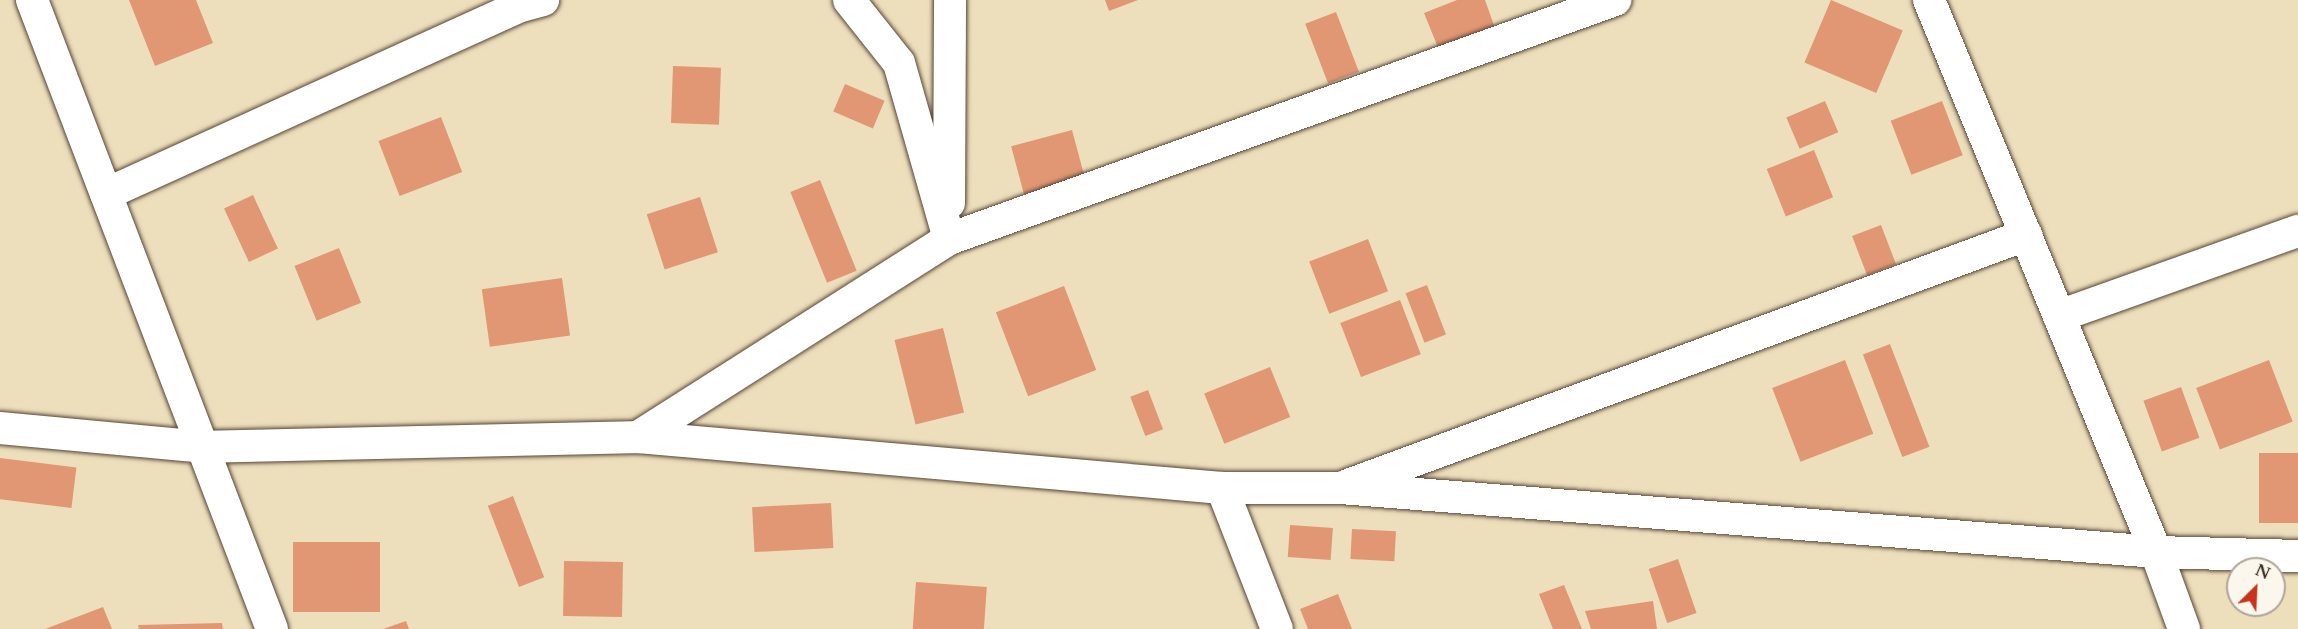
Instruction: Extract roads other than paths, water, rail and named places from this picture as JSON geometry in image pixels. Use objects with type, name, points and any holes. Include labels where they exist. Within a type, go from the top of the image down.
[{"type":"street","points":[[32,0],[272,629]]},
{"type":"street","points":[[849,0],[898,63],[949,239]]},
{"type":"street","points":[[949,239],[950,0]]},
{"type":"street","points":[[638,437],[949,239],[1615,0]]},
{"type":"street","points":[[1929,0],[2156,552],[2184,629]]},
{"type":"street","points":[[106,194],[528,2]]},
{"type":"street","points":[[2059,316],[2298,231]]},
{"type":"street","points":[[1340,488],[2026,235]]},
{"type":"street","points":[[0,428],[203,447],[638,437],[1222,488],[1340,488],[2156,552],[2298,556]]},
{"type":"street","points":[[1222,488],[1277,629]]}]
